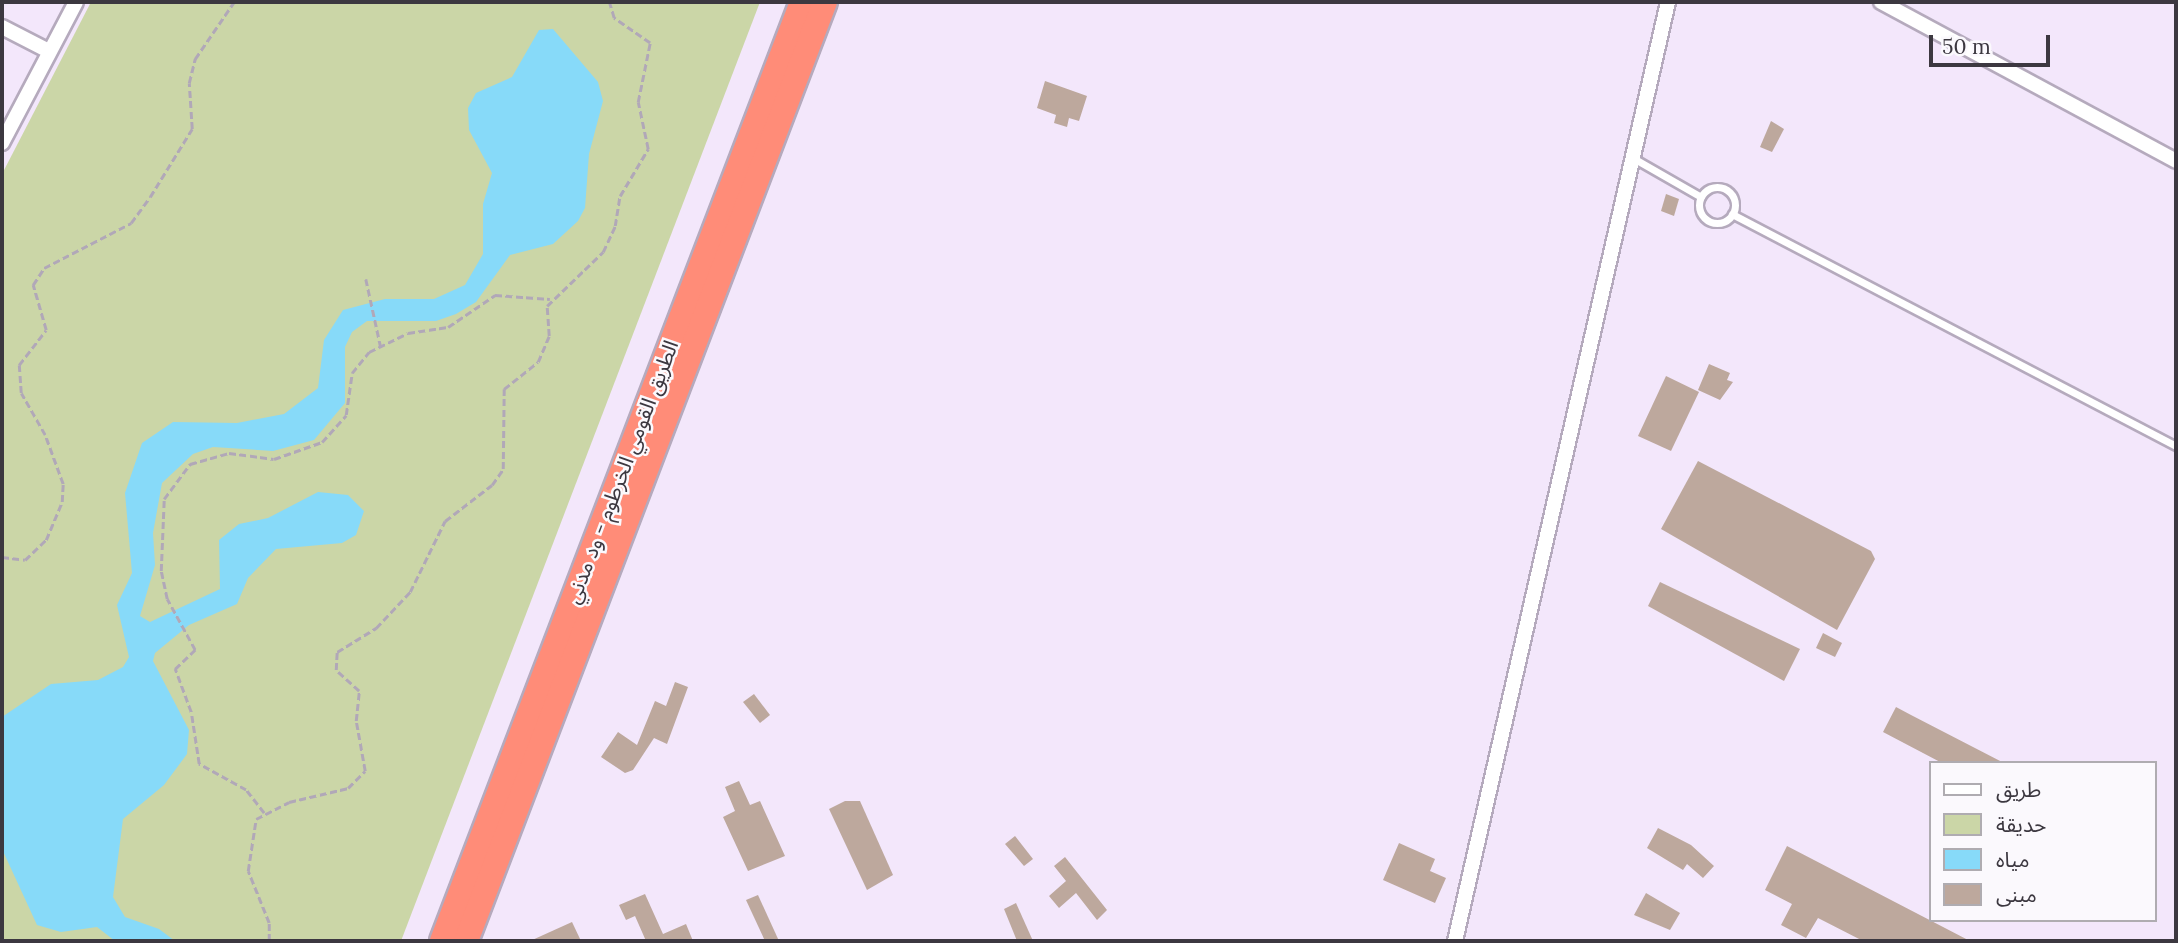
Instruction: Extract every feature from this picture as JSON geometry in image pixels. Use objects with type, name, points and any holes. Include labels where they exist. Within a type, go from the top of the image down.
[{"type":"highway","name":"الطريق القومي الخرطوم - ود مدني","points":[[442,941],[802,2]]},
{"type":"highway","name":"الطريق القومي الخرطوم - ود مدني","points":[[466,941],[825,2]]},
{"type":"street","points":[[3,140],[76,2]]},
{"type":"street","points":[[1455,941],[1668,2]]},
{"type":"street","points":[[1881,2],[2176,161]]},
{"type":"street","points":[[2,27],[50,51]]},
{"type":"lane","points":[[1633,157],[1701,197]]},
{"type":"lane","points":[[1714,187],[1726,190],[1734,200],[1732,214],[1719,223],[1707,220],[1700,210],[1701,197],[1714,187]]},
{"type":"lane","points":[[1732,214],[2176,446]]},
{"type":"path","points":[[2,557],[25,559],[46,540],[62,502],[63,484],[45,435],[21,393],[19,365],[46,330],[33,285],[44,268],[131,223],[150,197],[192,129],[189,83],[195,60],[234,2]]},
{"type":"path","points":[[269,941],[269,923],[247,871],[257,819],[264,813],[348,788],[365,771],[356,721],[359,691],[337,670],[337,652],[376,628],[411,592],[444,521],[492,485],[503,468],[504,389],[538,362],[549,336],[547,306],[603,252],[615,226],[620,196],[648,149],[638,102],[650,43],[614,18],[609,2]]},
{"type":"path","points":[[366,279],[381,348]]},
{"type":"path","points":[[264,813],[246,790],[199,764],[191,712],[176,669],[195,650],[167,598],[161,571],[164,499],[190,464],[229,453],[274,460],[322,442],[346,415],[352,373],[369,352],[408,333],[448,327],[495,295],[552,299]]},
{"type":"green space","points":[[91,2],[760,2],[401,941],[2,941],[2,174]]},
{"type":"water","points":[[553,29],[598,82],[603,101],[589,154],[585,208],[578,221],[553,244],[510,255],[476,302],[456,314],[436,321],[367,321],[352,332],[345,347],[345,403],[314,440],[273,451],[213,447],[193,454],[162,483],[153,533],[155,565],[140,616],[150,622],[220,589],[219,540],[239,524],[268,518],[318,492],[348,495],[364,511],[356,535],[342,543],[276,549],[248,578],[237,604],[189,625],[155,653],[153,661],[189,730],[187,754],[164,785],[123,819],[113,897],[125,917],[159,929],[175,941],[115,941],[97,927],[61,932],[37,925],[2,849],[2,717],[51,684],[98,680],[123,667],[129,657],[117,605],[132,573],[125,493],[142,443],[173,422],[237,423],[284,414],[318,388],[324,340],[343,310],[385,299],[434,299],[465,285],[483,254],[483,204],[492,173],[469,130],[468,108],[476,93],[512,77],[539,30]]},
{"type":"building","points":[[1045,81],[1087,96],[1079,121],[1069,118],[1067,127],[1054,123],[1056,115],[1037,108]]},
{"type":"building","points":[[1771,121],[1784,129],[1772,152],[1760,147]]},
{"type":"building","points":[[1666,194],[1679,199],[1674,216],[1661,211]]},
{"type":"building","points":[[1709,364],[1730,373],[1727,380],[1733,382],[1720,400],[1698,390]]},
{"type":"building","points":[[1666,376],[1699,392],[1671,451],[1638,436]]},
{"type":"building","points":[[1698,461],[1871,551],[1875,559],[1837,630],[1661,529]]},
{"type":"building","points":[[1660,582],[1800,649],[1784,681],[1648,606]]},
{"type":"building","points":[[1823,633],[1842,643],[1835,657],[1816,648]]},
{"type":"building","points":[[675,682],[688,687],[667,744],[654,738],[633,770],[625,773],[601,757],[618,732],[637,745],[655,701],[666,706]]},
{"type":"building","points":[[754,694],[770,715],[760,723],[743,702]]},
{"type":"building","points":[[1896,707],[2000,761],[1938,761],[1883,732]]},
{"type":"building","points":[[739,781],[750,805],[760,801],[785,856],[748,871],[723,817],[735,811],[725,787]]},
{"type":"building","points":[[845,801],[860,801],[893,875],[867,890],[829,809]]},
{"type":"building","points":[[1658,828],[1691,845],[1714,866],[1703,878],[1687,864],[1683,870],[1647,848]]},
{"type":"building","points":[[1015,836],[1033,859],[1024,866],[1005,844]]},
{"type":"building","points":[[1399,843],[1435,859],[1430,871],[1446,878],[1435,903],[1383,880]]},
{"type":"building","points":[[1787,846],[1970,941],[1863,941],[1818,918],[1806,938],[1781,925],[1792,904],[1765,890]]},
{"type":"building","points":[[1065,857],[1107,910],[1097,920],[1076,893],[1059,908],[1049,896],[1066,881],[1054,866]]},
{"type":"building","points":[[1646,893],[1680,913],[1670,930],[1634,915]]},
{"type":"building","points":[[645,894],[663,934],[686,924],[693,941],[646,941],[635,916],[626,920],[619,905]]},
{"type":"building","points":[[758,895],[779,941],[765,941],[746,900]]},
{"type":"building","points":[[1016,903],[1033,941],[1017,941],[1004,909]]},
{"type":"building","points":[[572,922],[581,941],[530,941]]}]
